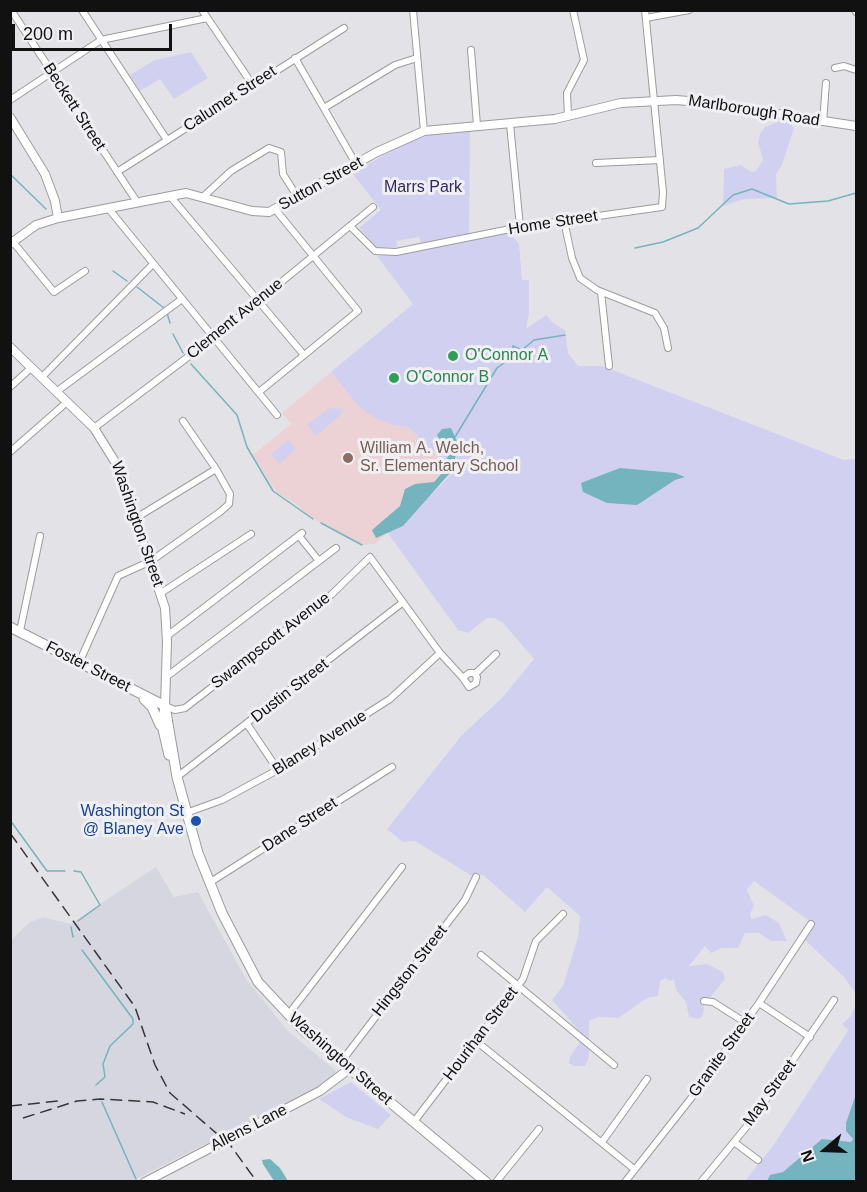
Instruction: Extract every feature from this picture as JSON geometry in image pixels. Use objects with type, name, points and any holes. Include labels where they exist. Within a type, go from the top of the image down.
[{"type":"main road","name":"Foster Street","points":[[15,629],[165,706]]},
{"type":"main road","points":[[136,692],[152,707],[163,735]]},
{"type":"main road","name":"Washington Street","points":[[165,706],[162,715],[163,735],[209,883],[254,975],[288,1015],[340,1062],[486,1182]]},
{"type":"main road","name":"Washington Street","points":[[165,706],[177,777]]},
{"type":"street","name":"Beckett Street","points":[[11,10],[137,202]]},
{"type":"street","points":[[82,10],[167,140]]},
{"type":"street","points":[[202,10],[252,84]]},
{"type":"street","points":[[413,10],[424,131]]},
{"type":"street","points":[[568,116],[567,93],[584,60],[573,10]]},
{"type":"street","points":[[645,14],[689,10]]},
{"type":"street","name":"Home Street","points":[[350,226],[373,250],[382,252],[520,227],[662,207],[660,160],[645,14]]},
{"type":"street","points":[[10,99],[101,40],[207,18]]},
{"type":"street","name":"Calumet Street","points":[[117,172],[252,84],[344,28]]},
{"type":"street","points":[[471,50],[477,125]]},
{"type":"street","points":[[295,58],[356,164]]},
{"type":"street","points":[[324,108],[395,65],[417,58]]},
{"type":"street","points":[[835,68],[844,66],[856,70]]},
{"type":"street","points":[[823,122],[826,83]]},
{"type":"street","name":"Marlborough Road","points":[[510,124],[568,116],[613,104],[653,100],[713,103],[856,126]]},
{"type":"street","points":[[10,117],[45,174],[55,201],[58,218]]},
{"type":"street","points":[[510,124],[520,227]]},
{"type":"street","name":"Sutton Street","points":[[12,243],[36,225],[58,218],[186,193],[263,212],[298,198],[356,164],[424,131],[510,124]]},
{"type":"street","points":[[204,196],[231,171],[269,148],[281,152],[283,174],[298,198]]},
{"type":"street","points":[[596,163],[660,160]]},
{"type":"street","points":[[170,196],[304,355]]},
{"type":"street","name":"Clement Avenue","points":[[94,428],[213,338],[373,207]]},
{"type":"street","points":[[108,208],[278,415]]},
{"type":"street","points":[[259,392],[358,311],[275,209]]},
{"type":"street","points":[[564,221],[577,273],[587,284],[601,292],[655,313],[664,328],[668,348]]},
{"type":"street","points":[[12,243],[54,292],[85,271]]},
{"type":"street","points":[[41,378],[153,264]]},
{"type":"street","points":[[601,292],[609,366]]},
{"type":"street","points":[[56,392],[182,299]]},
{"type":"street","name":"Washington Street","points":[[10,347],[94,428],[117,465],[161,593],[167,636],[165,706]]},
{"type":"street","points":[[10,387],[31,368]]},
{"type":"street","points":[[10,452],[67,402]]},
{"type":"street","points":[[79,663],[118,576],[151,561],[229,504],[230,494],[183,421]]},
{"type":"street","points":[[136,518],[216,469]]},
{"type":"street","points":[[161,593],[251,534]]},
{"type":"street","points":[[167,636],[300,534],[318,561]]},
{"type":"street","points":[[15,629],[40,536]]},
{"type":"street","points":[[166,677],[336,548]]},
{"type":"street","name":"Swampscott Avenue","points":[[165,706],[175,710],[185,708],[330,595],[370,557],[402,603]]},
{"type":"street","points":[[402,603],[440,653],[463,678],[465,686],[472,687],[476,683],[475,674]]},
{"type":"street","name":"Dustin Street","points":[[177,777],[402,603]]},
{"type":"street","name":"Blaney Avenue","points":[[186,813],[222,800],[278,770],[390,699],[440,653]]},
{"type":"street","points":[[475,674],[496,654]]},
{"type":"street","points":[[463,678],[469,673],[475,674]]},
{"type":"street","points":[[247,724],[278,770]]},
{"type":"street","name":"Dane Street","points":[[209,883],[392,767]]},
{"type":"street","points":[[288,1015],[402,867]]},
{"type":"street","name":"Hingston Street","points":[[340,1062],[465,900],[476,877]]},
{"type":"street","name":"Hourihan Street","points":[[413,1123],[523,979],[536,941],[563,914]]},
{"type":"street","name":"Granite Street","points":[[625,1182],[696,1092],[746,1023],[811,924]]},
{"type":"street","points":[[481,955],[614,1065]]},
{"type":"street","name":"May Street","points":[[701,1182],[752,1120],[834,1000]]},
{"type":"street","points":[[704,1001],[713,1002],[746,1023]]},
{"type":"street","points":[[759,1003],[810,1037]]},
{"type":"street","points":[[476,1041],[634,1169]]},
{"type":"street","name":"Allens Lane","points":[[145,1182],[320,1091],[349,1069]]},
{"type":"street","points":[[602,1143],[647,1079]]},
{"type":"street","points":[[496,1182],[539,1129]]},
{"type":"street","points":[[734,1142],[758,1160]]},
{"type":"shaded area","name":"William A. Welch, Sr. Elementary School","points":[[331,372],[359,407],[391,425],[408,427],[454,471],[375,544],[362,545],[303,513],[299,506],[276,492],[253,455],[291,424],[282,413]]},
{"type":"shaded area","points":[[451,428],[458,444],[453,468],[449,474],[403,526],[376,538],[372,530],[400,506],[405,489],[415,484],[434,482],[444,471],[448,455],[437,435],[442,429]]},
{"type":"shaded area","points":[[620,468],[675,473],[685,477],[675,480],[637,505],[607,503],[583,492],[581,483]]},
{"type":"shaded area","points":[[156,867],[174,897],[198,892],[246,979],[288,1031],[336,1071],[329,1082],[132,1181],[11,1182],[11,940],[30,922],[43,917],[70,924]]},
{"type":"shaded area","points":[[856,1094],[856,1181],[767,1181],[770,1175],[783,1172],[822,1139],[851,1142],[853,1139],[846,1131],[846,1123]]},
{"type":"shaded area","points":[[270,1159],[280,1168],[288,1181],[274,1181],[262,1160]]},
{"type":"green space","points":[[191,52],[208,78],[174,99],[160,79],[140,91],[130,75],[155,60]]},
{"type":"green space","points":[[780,121],[791,124],[794,128],[782,165],[776,174],[777,198],[744,199],[723,206],[724,169],[741,165],[751,172],[756,171],[763,160],[758,142],[760,134],[765,127]]},
{"type":"green space","name":"Marrs Park","points":[[470,129],[469,234],[421,243],[419,237],[396,241],[397,247],[377,248],[359,228],[381,210],[352,173],[409,141],[445,131]]},
{"type":"green space","points":[[510,233],[519,244],[522,280],[529,280],[529,313],[526,329],[546,315],[553,323],[565,330],[568,353],[578,366],[602,366],[844,460],[856,459],[856,1002],[855,992],[843,976],[805,940],[815,925],[754,881],[747,890],[754,906],[750,914],[751,919],[766,915],[779,923],[787,941],[771,941],[759,933],[745,933],[738,948],[722,948],[711,953],[705,946],[689,966],[707,964],[723,972],[725,979],[704,1005],[703,1016],[699,1019],[689,1017],[686,1002],[676,990],[674,979],[670,981],[665,978],[660,981],[658,996],[647,998],[618,1018],[598,1017],[589,1021],[589,1057],[585,1066],[574,1066],[569,1063],[570,1057],[584,1036],[552,1000],[563,986],[578,937],[580,916],[547,887],[525,912],[483,875],[472,876],[415,841],[403,842],[387,829],[462,735],[502,698],[534,659],[503,623],[494,618],[487,618],[468,633],[458,630],[387,532],[433,493],[454,471],[408,427],[391,425],[373,417],[359,407],[331,372],[413,304],[377,256]]},
{"type":"green space","points":[[329,408],[342,409],[343,413],[316,436],[307,425]]},
{"type":"green space","points":[[288,440],[296,449],[279,464],[271,454]]},
{"type":"green space","points":[[856,1005],[856,1181],[744,1182],[773,1146],[841,1042],[848,1030],[842,1024],[850,1017]]},
{"type":"green space","points":[[351,1082],[391,1115],[378,1129],[346,1117],[319,1099]]},
{"type":"waterway","points":[[10,174],[46,209]]},
{"type":"waterway","points":[[635,248],[663,242],[698,228],[733,195],[752,189],[789,204],[828,201],[856,193]]},
{"type":"waterway","points":[[113,271],[127,281]]},
{"type":"waterway","points":[[137,287],[164,308]]},
{"type":"waterway","points":[[167,313],[170,323]]},
{"type":"waterway","points":[[173,334],[183,353]]},
{"type":"waterway","points":[[455,437],[497,368],[512,357],[513,346],[522,350],[534,340],[565,335]]},
{"type":"waterway","points":[[191,364],[237,415],[247,447],[273,491],[313,519]]},
{"type":"waterway","points":[[321,523],[362,545]]},
{"type":"waterway","points":[[10,820],[47,871],[65,871]]},
{"type":"waterway","points":[[74,871],[81,872],[100,905],[78,921]]},
{"type":"waterway","points":[[71,927],[73,937]]},
{"type":"waterway","points":[[82,950],[133,1019],[133,1024],[110,1046],[103,1064],[105,1077],[96,1085]]},
{"type":"waterway","points":[[102,1102],[136,1179]]},
{"type":"railway","points":[[10,833],[135,1007],[155,1065],[170,1093],[231,1146],[257,1182]]},
{"type":"railway","points":[[23,1118],[77,1101],[100,1099],[153,1102],[185,1114]]},
{"type":"railway","points":[[10,1106],[58,1101]]},
{"type":"place","name":"O'Connor A","points":[[453,356]]},
{"type":"place","name":"O'Connor B","points":[[394,378]]},
{"type":"place","name":"William A. Welch, Sr. Elementary School","points":[[348,458]]},
{"type":"place","name":"Washington St @ Blaney Ave","points":[[196,821]]}]
